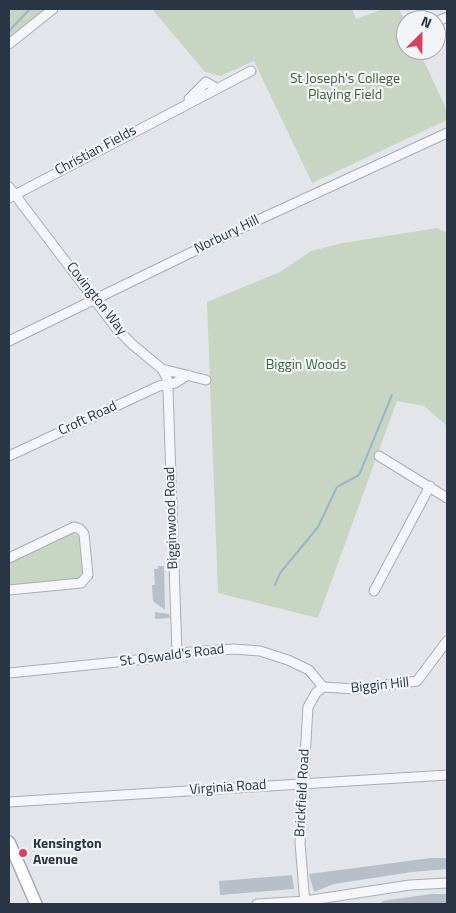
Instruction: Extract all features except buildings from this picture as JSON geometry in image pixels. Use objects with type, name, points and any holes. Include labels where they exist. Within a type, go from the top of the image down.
[{"type":"main road","points":[[9,842],[13,861],[36,904]]},
{"type":"street","points":[[9,44],[53,9]]},
{"type":"street","name":"Christian Fields","points":[[12,196],[251,71]]},
{"type":"street","name":"Norbury Hill","points":[[9,341],[256,221],[447,133]]},
{"type":"street","name":"Covington Way","points":[[9,187],[12,196],[126,338],[162,369],[206,380]]},
{"type":"street","name":"Bigginwood Road","points":[[162,369],[167,384],[178,653]]},
{"type":"street","name":"Croft Road","points":[[9,456],[159,386],[175,383],[188,375]]},
{"type":"street","points":[[379,456],[447,498]]},
{"type":"street","points":[[374,592],[430,486]]},
{"type":"street","points":[[9,558],[74,527],[80,529],[84,534],[88,575],[82,583],[9,590]]},
{"type":"street","name":"Biggin Hill","points":[[323,687],[356,689],[417,682],[447,641]]},
{"type":"street","name":"St. Oswald's Road","points":[[9,673],[234,648],[269,653],[309,670],[323,687]]},
{"type":"street","name":"Brickfield Road","points":[[305,902],[300,843],[308,708],[316,693],[323,687]]},
{"type":"street","name":"Virginia Road","points":[[9,802],[447,775]]},
{"type":"street","points":[[257,904],[305,902],[410,885],[447,883]]},
{"type":"green space","points":[[9,9],[48,9],[9,39]]},
{"type":"green space","name":"St Joseph's College Playing Field","points":[[152,9],[352,9],[356,19],[383,9],[399,9],[396,10],[396,60],[424,60],[447,111],[447,120],[312,183],[254,61],[220,76],[205,72]]},
{"type":"green space","name":"Biggin Woods","points":[[437,228],[447,233],[447,426],[424,406],[397,401],[318,618],[218,593],[207,302],[280,272],[311,251],[343,243]]},
{"type":"green space","points":[[71,532],[80,537],[83,571],[80,577],[75,580],[9,587],[9,562]]},
{"type":"waterway","points":[[9,31],[30,9]]},
{"type":"waterway","points":[[275,585],[280,573],[318,527],[337,487],[359,475],[392,395]]},
{"type":"place","name":"Kensington Avenue","points":[[23,853]]}]
